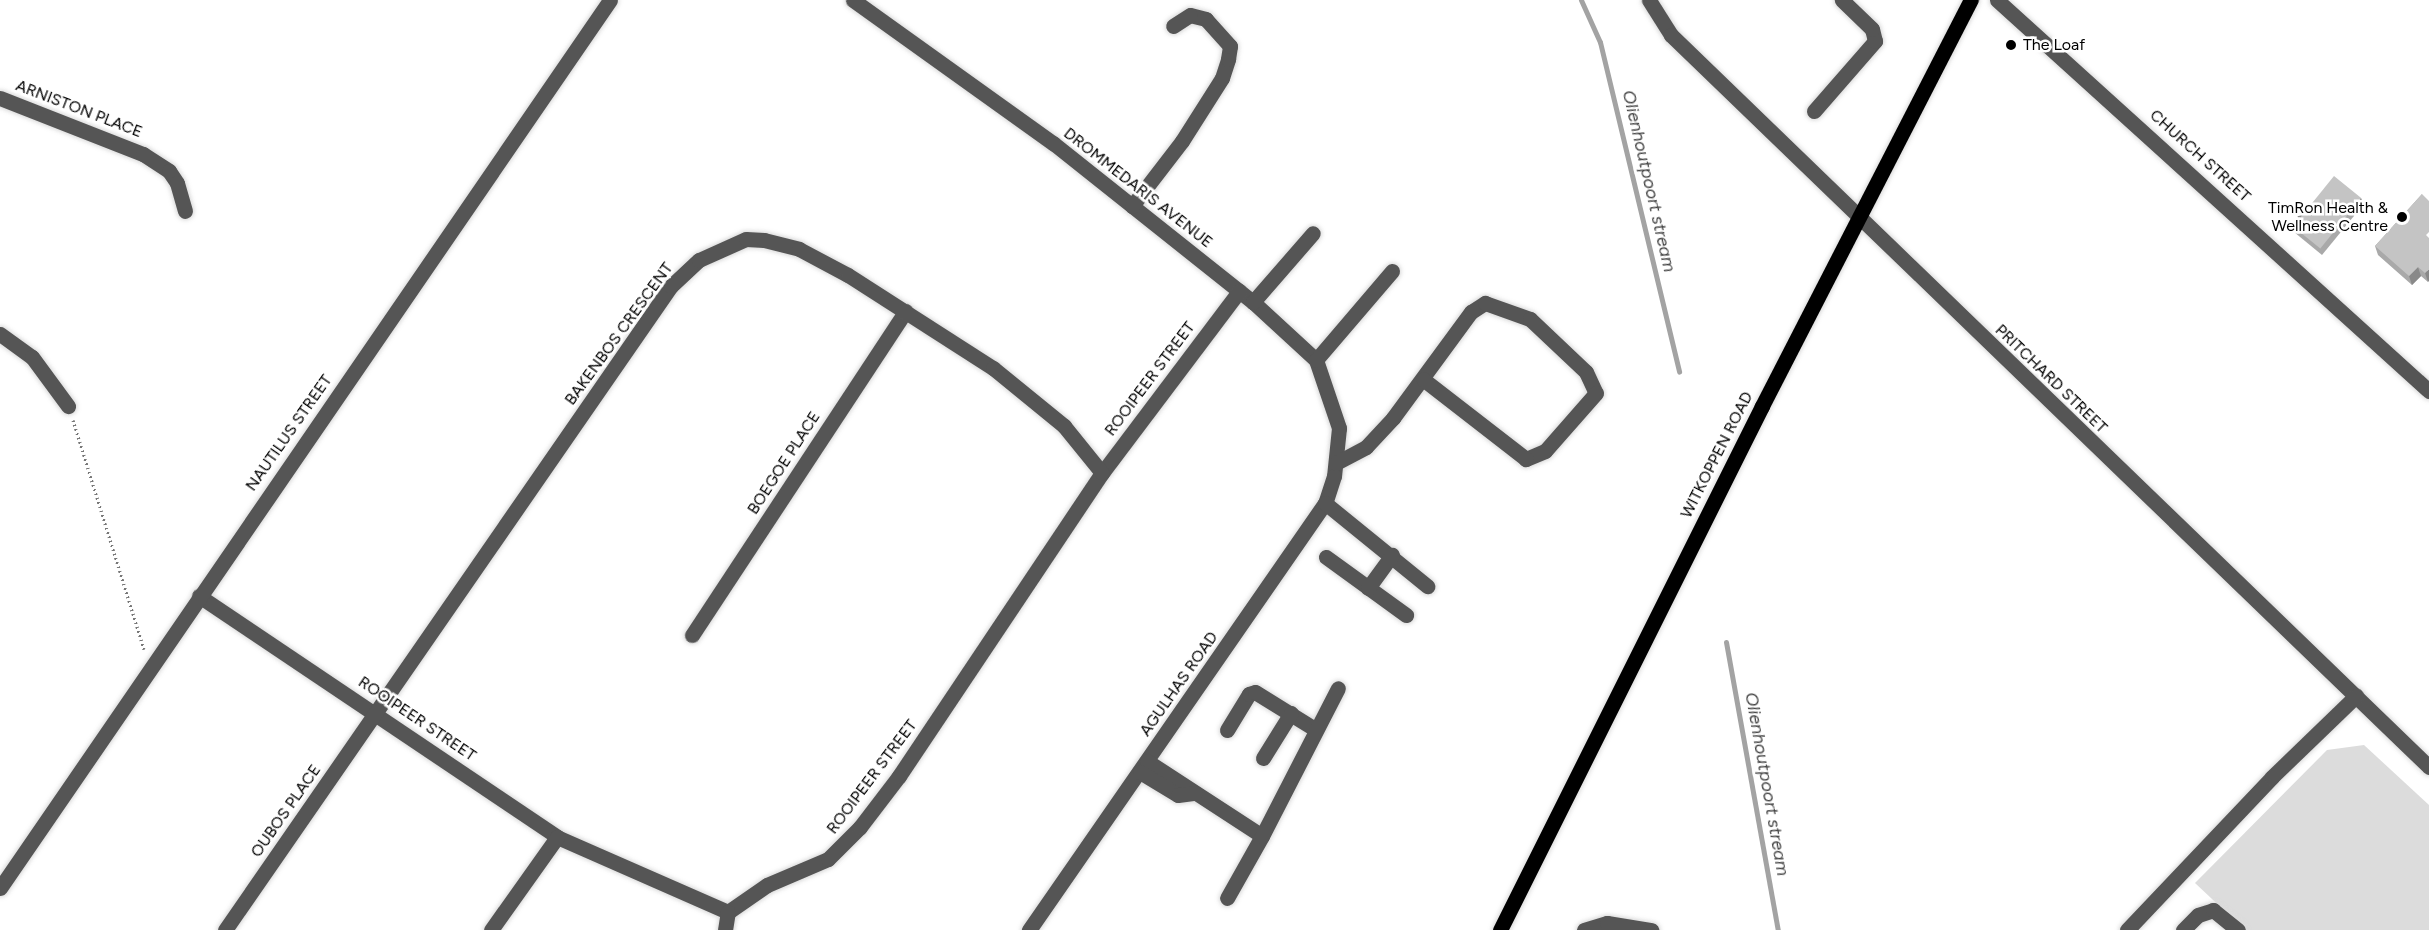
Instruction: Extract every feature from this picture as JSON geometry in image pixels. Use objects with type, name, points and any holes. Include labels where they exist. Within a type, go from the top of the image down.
[{"type":"main road","name":"WITKOPPEN ROAD","points":[[1500,930],[1762,406],[1861,219],[1971,0]]},
{"type":"street","name":"NAUTILUS STREET","points":[[0,888],[610,0]]},
{"type":"street","name":"DROMMEDARIS AVENUE","points":[[853,0],[1053,143],[1253,302],[1316,360],[1333,403],[1337,456]]},
{"type":"street","points":[[1814,111],[1875,41],[1872,29],[1842,0]]},
{"type":"street","name":"CHURCH STREET","points":[[1996,0],[2429,391]]},
{"type":"street","name":"PRITCHARD STREET","points":[[1651,6],[1671,35],[2429,766]]},
{"type":"street","points":[[1132,206],[1182,141],[1222,78],[1228,59],[1230,46],[1206,19],[1190,15],[1173,26]]},
{"type":"street","name":"ARNISTON PLACE","points":[[0,98],[143,154],[169,171],[177,183],[185,211]]},
{"type":"street","points":[[1253,302],[1313,233]]},
{"type":"street","name":"BAKENBOS CRESCENT","points":[[376,712],[671,286],[699,260],[746,239],[785,245],[848,275],[906,311],[1024,392],[1064,426],[1102,473]]},
{"type":"street","points":[[1316,360],[1392,271]]},
{"type":"street","name":"ROOIPEER STREET","points":[[199,596],[376,712],[557,837],[728,912],[767,885],[828,859],[860,827],[899,777],[1102,473],[1239,291]]},
{"type":"street","points":[[1337,456],[1366,447],[1423,379],[1471,312],[1485,303],[1530,319],[1586,372],[1596,393],[1545,451],[1526,459],[1423,379]]},
{"type":"street","name":"BOEGOE PLACE","points":[[692,635],[906,311]]},
{"type":"street","points":[[0,334],[32,357],[68,405]]},
{"type":"street","name":"AGULHAS ROAD","points":[[1029,930],[1325,503],[1337,456]]},
{"type":"street","points":[[1325,503],[1392,555],[1427,586]]},
{"type":"street","points":[[1368,588],[1392,555]]},
{"type":"street","points":[[1326,557],[1406,615]]},
{"type":"street","points":[[1227,898],[1262,836],[1338,688]]},
{"type":"street","points":[[1227,730],[1251,692],[1260,693],[1315,729]]},
{"type":"street","points":[[2127,930],[2272,777],[2356,696]]},
{"type":"street","name":"OUBOS PLACE","points":[[225,930],[376,712]]},
{"type":"street","points":[[1263,758],[1291,713]]},
{"type":"street","points":[[1143,767],[1178,795],[1195,793],[1262,836]]},
{"type":"street","points":[[491,930],[557,837]]},
{"type":"street","points":[[2183,930],[2198,915],[2213,910],[2238,930]]},
{"type":"street","points":[[725,930],[728,912]]},
{"type":"street","points":[[1584,930],[1607,923],[1651,930]]},
{"type":"path","points":[[68,405],[149,668]]},
{"type":"shaded area","points":[[2364,745],[2429,805],[2429,930],[2245,930],[2195,883],[2327,750]]},
{"type":"building","points":[[2334,176],[2361,198],[2320,249],[2293,227]]},
{"type":"building","points":[[2422,194],[2429,201],[2429,232],[2426,235],[2429,238],[2429,269],[2425,273],[2418,267],[2409,276],[2375,246]]},
{"type":"waterway","name":"Olienhoutpoort stream","points":[[1581,0],[1600,42],[1679,372]]},
{"type":"waterway","name":"Olienhoutpoort stream","points":[[1726,642],[1778,930]]},
{"type":"place","name":"The Loaf","points":[[2011,45]]},
{"type":"place","name":"TimRon Health & Wellness Centre","points":[[2402,217]]}]
